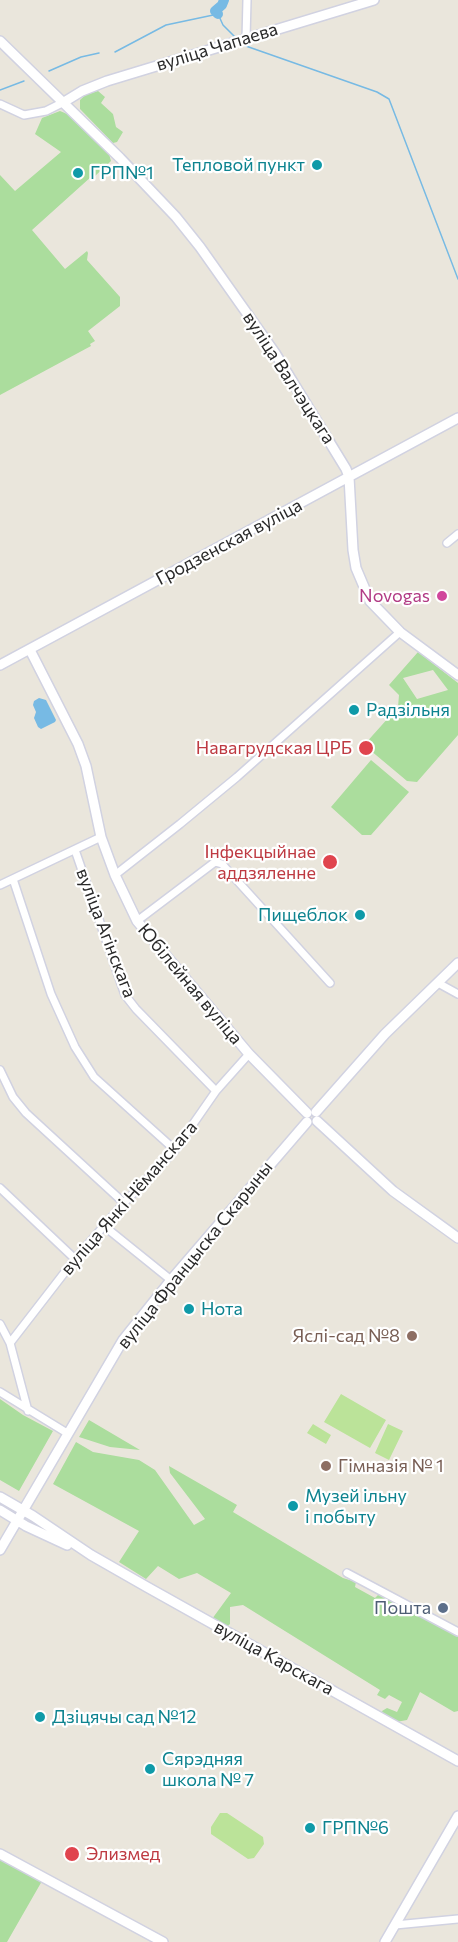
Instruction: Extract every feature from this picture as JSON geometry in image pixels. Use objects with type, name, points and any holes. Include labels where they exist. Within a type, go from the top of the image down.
[{"type":"street","points":[[246,39],[247,0]]},
{"type":"street","name":"вуліца Чапаева","points":[[64,102],[81,91],[107,81],[374,0]]},
{"type":"street","name":"вуліца Валчэцкага","points":[[0,40],[176,217],[200,247],[275,353],[338,452],[349,477],[356,568],[370,601],[400,632],[458,675]]},
{"type":"street","points":[[0,104],[24,115],[46,111],[64,102]]},
{"type":"street","name":"Гродзенская вуліца","points":[[0,665],[458,418]]},
{"type":"street","points":[[447,543],[458,534]]},
{"type":"street","points":[[115,874],[220,791],[400,632]]},
{"type":"street","name":"Юбілейная вуліца","points":[[30,650],[78,744],[86,766],[101,837],[137,921],[249,1054],[312,1117],[393,1191],[458,1238]]},
{"type":"street","points":[[0,885],[101,837]]},
{"type":"street","name":"вуліца Агінскага","points":[[75,850],[125,995],[216,1091]]},
{"type":"street","points":[[137,921],[215,862],[222,864],[330,983]]},
{"type":"street","points":[[13,879],[51,994],[75,1047],[94,1077],[175,1150]]},
{"type":"street","name":"вуліца Францыска Скарыны","points":[[0,1550],[123,1340],[171,1280],[385,1034],[458,963]]},
{"type":"street","points":[[438,983],[458,994]]},
{"type":"street","name":"вуліца Янкі Нёманскага","points":[[10,1343],[75,1259],[175,1150],[216,1091],[249,1054]]},
{"type":"street","points":[[0,1070],[13,1098],[26,1113],[124,1203]]},
{"type":"street","points":[[0,1188],[75,1259]]},
{"type":"street","points":[[104,1226],[171,1280]]},
{"type":"street","points":[[0,1324],[10,1343],[28,1411]]},
{"type":"street","points":[[0,1392],[67,1433]]},
{"type":"street","name":"вуліца Карскага","points":[[0,1497],[91,1556]]},
{"type":"street","name":"вуліца Карскага","points":[[0,1510],[91,1556],[458,1761]]},
{"type":"street","points":[[347,1573],[458,1632]]},
{"type":"street","points":[[385,1942],[458,1816]]},
{"type":"street","points":[[0,1854],[163,1942]]},
{"type":"street","points":[[395,1924],[458,1919]]},
{"type":"green space","points":[[98,91],[105,97],[101,103],[113,114],[116,127],[123,132],[117,142],[113,143],[80,109],[80,100],[85,95]]},
{"type":"green space","points":[[60,111],[72,116],[109,154],[111,161],[32,230],[65,269],[87,251],[87,260],[120,297],[120,306],[88,331],[95,341],[90,344],[91,346],[0,395],[0,175],[15,191],[61,152],[35,134],[42,118]]},
{"type":"green space","points":[[418,652],[458,683],[458,735],[417,782],[407,781],[364,745],[398,707],[399,695],[389,685]],"holes":[[[433,670],[448,690],[417,699],[403,678]]]},
{"type":"green space","points":[[371,760],[409,792],[371,835],[362,835],[331,807]]},
{"type":"green space","points":[[341,1394],[386,1420],[370,1448],[324,1422]]},
{"type":"green space","points":[[0,1399],[23,1415],[53,1431],[19,1491],[0,1480]]},
{"type":"green space","points":[[89,1420],[140,1450],[110,1447],[79,1437]]},
{"type":"green space","points":[[313,1424],[331,1435],[326,1444],[307,1433]]},
{"type":"green space","points":[[388,1424],[403,1431],[389,1460],[375,1453]]},
{"type":"green space","points":[[76,1442],[93,1452],[139,1460],[155,1470],[194,1525],[205,1519],[170,1473],[169,1466],[237,1505],[233,1512],[343,1578],[356,1582],[355,1587],[375,1598],[379,1594],[458,1636],[458,1711],[454,1712],[420,1692],[407,1720],[396,1722],[383,1715],[382,1711],[387,1708],[397,1712],[402,1702],[389,1695],[385,1699],[377,1695],[380,1690],[243,1605],[230,1607],[230,1624],[227,1627],[212,1619],[231,1593],[197,1573],[179,1579],[158,1566],[146,1579],[119,1562],[139,1531],[53,1484]]},
{"type":"green space","points":[[220,1813],[227,1813],[263,1837],[264,1844],[254,1858],[248,1859],[211,1834],[211,1827]]},
{"type":"green space","points":[[0,1858],[42,1881],[7,1942],[0,1942]]},
{"type":"water","points":[[39,698],[46,700],[56,720],[41,729],[34,718],[36,712],[33,705],[34,701]]},
{"type":"waterway","points":[[218,14],[215,11],[224,0]]},
{"type":"waterway","points":[[115,52],[166,25],[218,14],[223,25],[235,37]]},
{"type":"waterway","points":[[243,45],[377,92],[389,99],[458,279]]},
{"type":"waterway","points":[[49,71],[81,57],[99,53]]},
{"type":"waterway","points":[[0,90],[24,81]]},
{"type":"place","name":"Тепловой пункт","points":[[317,165]]},
{"type":"place","name":"ГРП№1","points":[[78,173]]},
{"type":"place","name":"Novogas","points":[[442,596]]},
{"type":"place","name":"Радзільня","points":[[354,710]]},
{"type":"place","name":"Навагрудская ЦРБ","points":[[366,748]]},
{"type":"place","name":"Інфекцыйнае аддзяленне","points":[[330,862]]},
{"type":"place","name":"Пищеблок","points":[[360,915]]},
{"type":"place","name":"Нота","points":[[189,1309]]},
{"type":"place","name":"Яслі-сад №8","points":[[412,1336]]},
{"type":"place","name":"Гімназія № 1","points":[[326,1466]]},
{"type":"place","name":"Музей ільну і побыту","points":[[293,1506]]},
{"type":"place","name":"Пошта","points":[[443,1608]]},
{"type":"place","name":"Дзіцячы сад №12","points":[[40,1717]]},
{"type":"place","name":"Сярэдняя школа № 7","points":[[150,1769]]},
{"type":"place","name":"ГРП№6","points":[[310,1828]]},
{"type":"place","name":"Элизмед","points":[[72,1854]]}]
